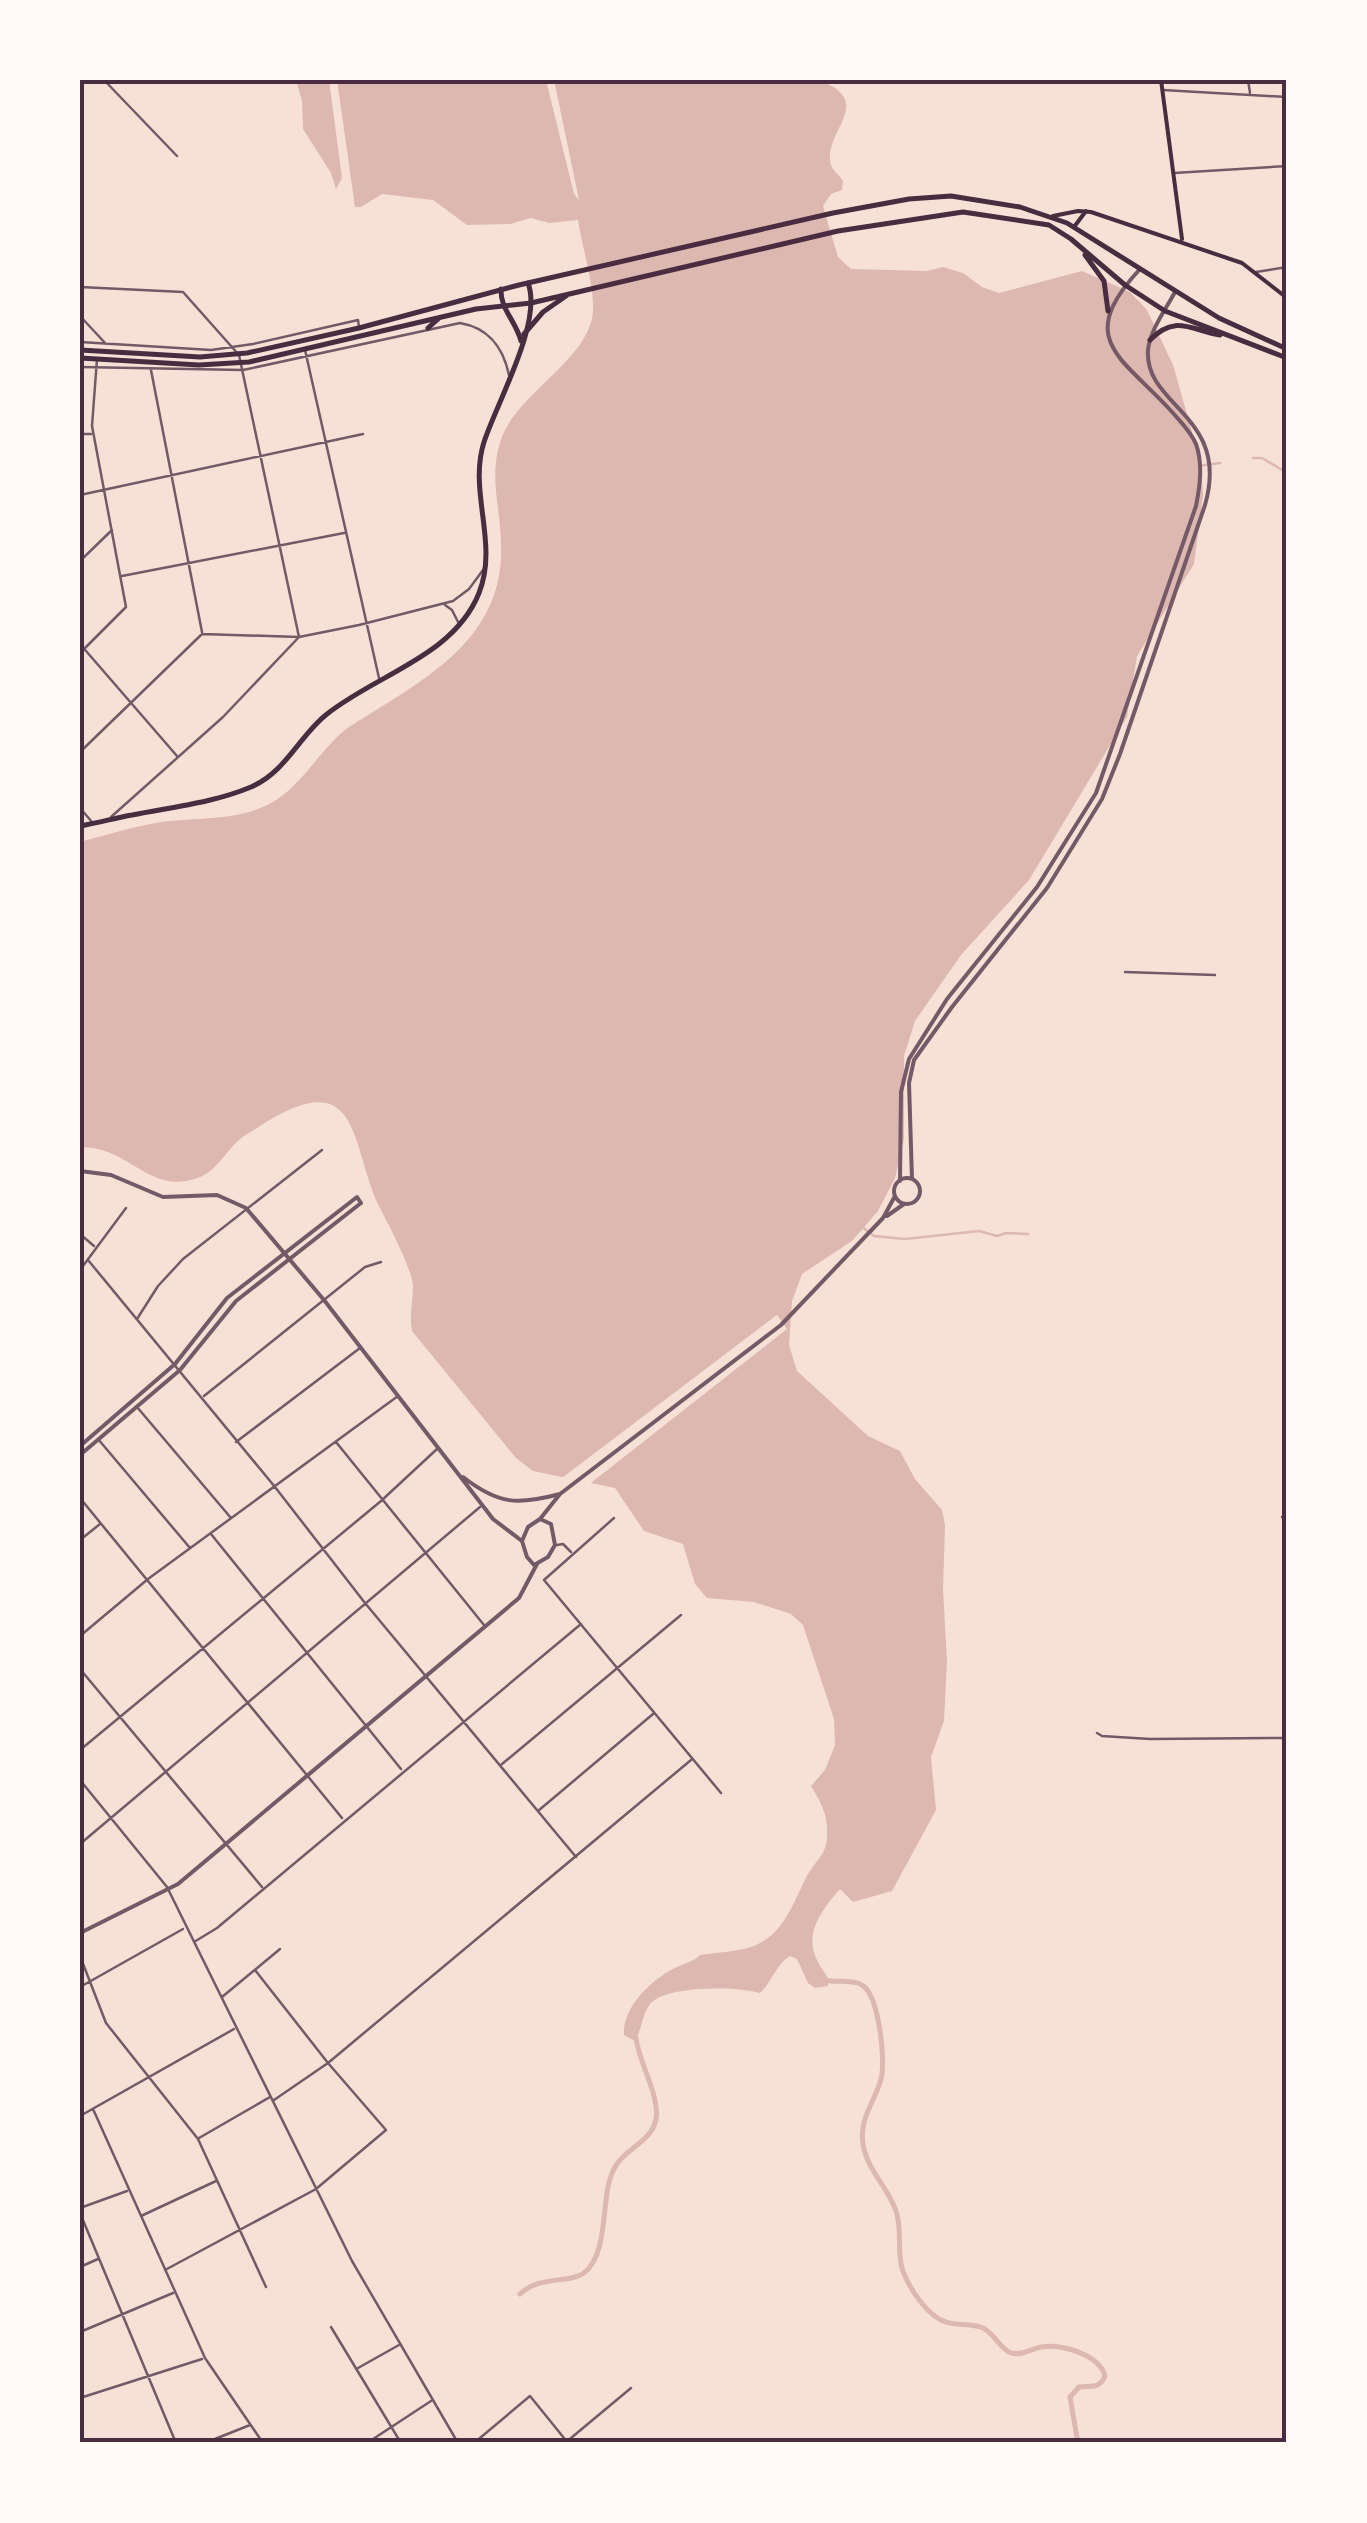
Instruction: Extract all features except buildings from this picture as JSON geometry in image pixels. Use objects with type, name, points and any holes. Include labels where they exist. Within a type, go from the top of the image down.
[{"type":"main road","points":[[1160,80],[1182,241]]},
{"type":"main road","points":[[80,350],[200,357],[238,351],[359,328],[528,282],[834,213],[951,196],[1001,202],[1074,227],[1243,332],[1287,349]]},
{"type":"main road","points":[[80,358],[150,366],[242,367],[440,317],[531,303],[838,231],[963,212],[1068,230],[1086,211]]},
{"type":"main road","points":[[1051,217],[1086,211],[1182,241],[1242,263],[1287,298]]},
{"type":"main road","points":[[1049,225],[1164,311],[1287,359]]},
{"type":"main road","points":[[1078,244],[1104,281],[1108,311]]},
{"type":"main road","points":[[80,826],[204,802],[256,784],[280,768],[320,720],[436,646],[467,618],[480,590],[486,561],[480,460],[522,344],[531,303],[528,282]]},
{"type":"main road","points":[[501,289],[503,308],[515,322],[522,344]]},
{"type":"main road","points":[[524,334],[544,312],[573,292]]},
{"type":"main road","points":[[428,328],[440,317]]},
{"type":"main road","points":[[1150,340],[1163,328],[1178,324],[1231,336]]},
{"type":"street","points":[[104,80],[177,156]]},
{"type":"street","points":[[1248,80],[1250,95]]},
{"type":"street","points":[[1162,90],[1287,97]]},
{"type":"street","points":[[1172,173],[1287,166]]},
{"type":"street","points":[[1255,272],[1287,267]]},
{"type":"street","points":[[883,1218],[900,1181],[901,1092],[909,1059],[947,999],[1038,887],[1096,793],[1196,506],[1199,457],[1189,431],[1118,356],[1108,338],[1108,311],[1140,269]]},
{"type":"street","points":[[80,287],[183,292],[238,351],[299,637]]},
{"type":"street","points":[[912,1179],[909,1083],[914,1060],[1047,888],[1102,800],[1211,483],[1210,455],[1201,436],[1156,379],[1149,362],[1150,340],[1174,292]]},
{"type":"street","points":[[80,316],[110,352]]},
{"type":"street","points":[[380,680],[305,353],[465,324],[484,332],[502,350],[509,376]]},
{"type":"street","points":[[80,342],[148,351]]},
{"type":"street","points":[[80,654],[126,607],[93,434],[97,359]]},
{"type":"street","points":[[80,367],[150,366],[202,634]]},
{"type":"street","points":[[80,434],[93,434]]},
{"type":"street","points":[[80,496],[363,434]]},
{"type":"street","points":[[80,561],[114,529]]},
{"type":"street","points":[[122,576],[346,533]]},
{"type":"street","points":[[80,752],[202,634],[299,637],[438,606],[464,594],[486,561]]},
{"type":"street","points":[[438,606],[448,606],[454,613],[456,630]]},
{"type":"street","points":[[106,821],[222,717],[299,637]]},
{"type":"street","points":[[80,644],[178,757]]},
{"type":"street","points":[[80,808],[94,824]]},
{"type":"street","points":[[1125,972],[1215,975]]},
{"type":"street","points":[[136,1318],[168,1273],[322,1150]]},
{"type":"street","points":[[80,1171],[111,1175],[163,1198],[218,1195],[246,1208],[286,1252],[482,1506],[522,1542],[534,1564],[523,1594],[169,1890],[80,1932]]},
{"type":"street","points":[[456,1472],[494,1497],[512,1502],[532,1502],[560,1494],[780,1326],[883,1218],[916,1201],[920,1194],[918,1183],[912,1179],[900,1181]]},
{"type":"street","points":[[895,1196],[904,1204]]},
{"type":"street","points":[[80,1455],[178,1367],[225,1311],[361,1203],[357,1197],[218,1308],[178,1367]]},
{"type":"street","points":[[80,1270],[126,1208]]},
{"type":"street","points":[[80,1234],[96,1248]]},
{"type":"street","points":[[88,1260],[576,1857]]},
{"type":"street","points":[[202,1398],[365,1267],[380,1262]]},
{"type":"street","points":[[236,1442],[361,1347]]},
{"type":"street","points":[[80,1636],[148,1579],[400,1396]]},
{"type":"street","points":[[135,1404],[231,1518]]},
{"type":"street","points":[[80,1446],[96,1437]]},
{"type":"street","points":[[96,1437],[190,1548]]},
{"type":"street","points":[[336,1442],[484,1626]]},
{"type":"street","points":[[80,1750],[438,1448]]},
{"type":"street","points":[[522,1542],[526,1531],[560,1494]]},
{"type":"street","points":[[80,1498],[343,1819]]},
{"type":"street","points":[[80,1844],[482,1506]]},
{"type":"street","points":[[534,1564],[552,1553],[555,1544],[552,1507]]},
{"type":"street","points":[[614,1518],[544,1580],[721,1793]]},
{"type":"street","points":[[540,1519],[551,1524]]},
{"type":"street","points":[[80,1540],[101,1523]]},
{"type":"street","points":[[510,1534],[526,1531]]},
{"type":"street","points":[[210,1533],[402,1770]]},
{"type":"street","points":[[555,1544],[563,1544],[572,1553]]},
{"type":"street","points":[[501,1765],[681,1615]]},
{"type":"street","points":[[192,1942],[217,1928],[581,1624]]},
{"type":"street","points":[[80,1670],[263,1888]]},
{"type":"street","points":[[538,1811],[654,1713]]},
{"type":"street","points":[[1097,1733],[1150,1739],[1287,1738]]},
{"type":"street","points":[[198,2139],[328,2063],[691,1760]]},
{"type":"street","points":[[80,1780],[169,1890],[352,2261],[458,2443]]},
{"type":"street","points":[[80,1987],[186,1928]]},
{"type":"street","points":[[220,1998],[280,1949]]},
{"type":"street","points":[[80,1956],[106,2022],[198,2139],[266,2287]]},
{"type":"street","points":[[165,2270],[316,2189],[386,2130],[255,1970]]},
{"type":"street","points":[[80,2116],[236,2028]]},
{"type":"street","points":[[93,2109],[205,2358],[263,2443]]},
{"type":"street","points":[[140,2217],[217,2180]]},
{"type":"street","points":[[128,2190],[80,2210],[176,2443]]},
{"type":"street","points":[[80,2267],[99,2259]]},
{"type":"street","points":[[80,2332],[174,2292]]},
{"type":"street","points":[[332,2327],[402,2443]]},
{"type":"street","points":[[356,2369],[400,2344]]},
{"type":"street","points":[[80,2398],[205,2358]]},
{"type":"street","points":[[474,2443],[530,2396],[567,2442],[630,2388]]},
{"type":"street","points":[[367,2443],[432,2400]]},
{"type":"street","points":[[205,2443],[251,2425]]},
{"type":"shaded area","points":[[296,80],[329,80],[342,178],[336,189],[331,173],[303,129]]},
{"type":"shaded area","points":[[337,80],[546,80],[574,194],[579,200],[554,80],[819,80],[835,88],[846,106],[830,161],[843,181],[842,190],[831,194],[823,206],[838,257],[851,269],[927,271],[943,267],[999,293],[1082,271],[1130,292],[1147,310],[1173,365],[1201,463],[1203,495],[1194,564],[1137,656],[1127,717],[1029,880],[961,955],[915,1021],[904,1056],[904,1139],[895,1178],[878,1211],[852,1241],[802,1274],[792,1301],[789,1345],[797,1371],[868,1436],[900,1451],[915,1479],[942,1510],[947,1661],[944,1721],[931,1757],[936,1810],[892,1891],[853,1902],[840,1889],[821,1915],[812,1943],[828,1986],[815,1988],[808,1983],[797,1959],[790,1956],[760,1993],[702,1989],[658,1998],[647,2008],[635,2041],[624,2035],[625,2025],[632,2006],[646,1989],[700,1955],[741,1950],[764,1941],[786,1917],[823,1852],[826,1818],[811,1786],[825,1770],[835,1745],[834,1719],[803,1625],[791,1614],[754,1602],[707,1598],[695,1584],[683,1544],[644,1531],[615,1488],[533,1471],[516,1458],[412,1331],[413,1286],[408,1268],[377,1202],[354,1134],[346,1117],[334,1106],[317,1102],[294,1108],[244,1136],[210,1171],[186,1181],[159,1179],[111,1153],[80,1147],[80,842],[155,823],[232,816],[276,800],[346,729],[452,656],[489,607],[499,577],[501,542],[495,477],[502,437],[524,404],[580,344],[589,327],[592,288],[578,220],[549,223],[531,218],[510,224],[467,225],[433,200],[382,194],[355,207]]},
{"type":"pier","points":[[777,1315],[787,1329],[587,1486],[558,1481]]},
{"type":"waterway","points":[[1253,458],[1262,458],[1287,473]]},
{"type":"waterway","points":[[1198,466],[1220,463]]},
{"type":"waterway","points":[[861,1226],[874,1236],[905,1239],[979,1231],[997,1236],[1028,1234]]},
{"type":"waterway","points":[[825,1980],[862,1985],[877,2014],[882,2070],[865,2118],[863,2144],[896,2211],[901,2264],[910,2285],[939,2319],[983,2328],[1011,2353],[1059,2347],[1095,2362],[1105,2376],[1103,2380],[1094,2386],[1079,2387],[1070,2397],[1078,2443]]},
{"type":"waterway","points":[[520,2294],[536,2284],[584,2273],[598,2252],[613,2171],[649,2134],[656,2119],[655,2100],[636,2038]]}]
